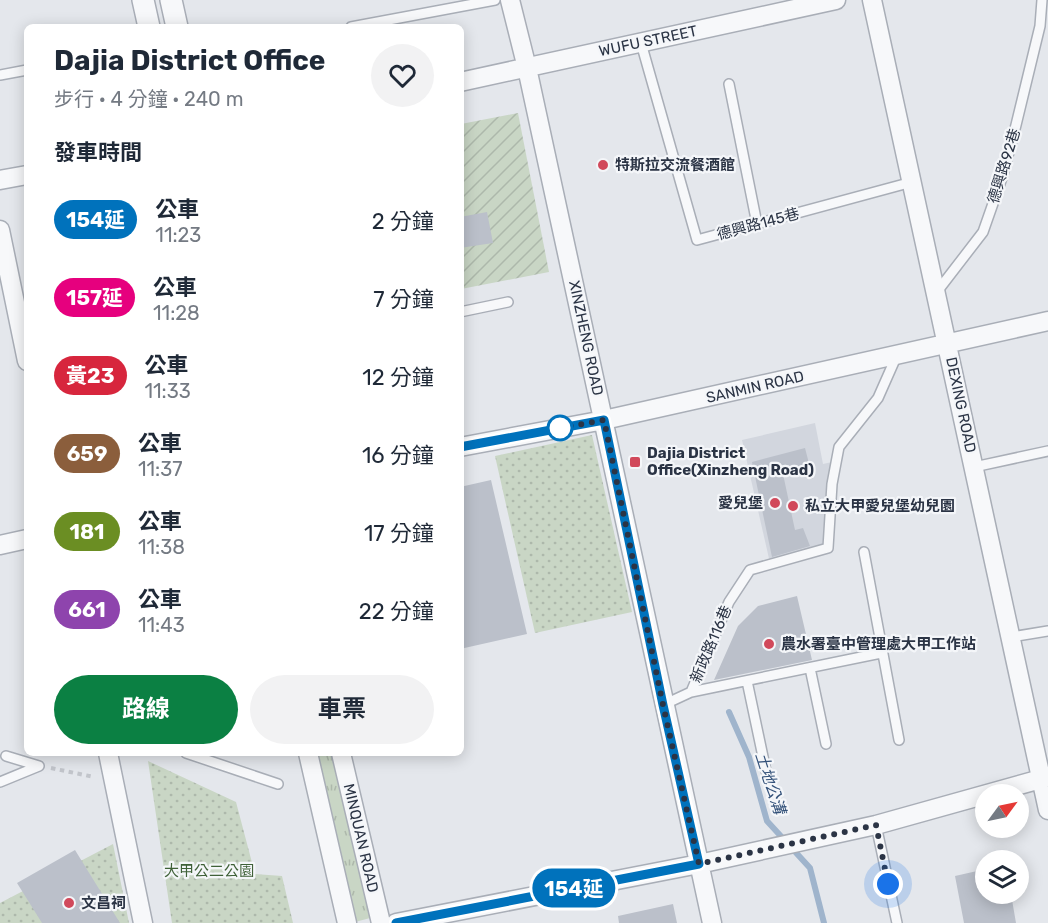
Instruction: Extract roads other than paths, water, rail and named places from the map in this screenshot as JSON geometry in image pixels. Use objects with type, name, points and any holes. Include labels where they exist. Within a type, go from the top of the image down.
[{"type":"street","points":[[143,0],[148,24]]},
{"type":"street","points":[[171,0],[176,24]]},
{"type":"street","name":"XINZHENG ROAD","points":[[510,0],[527,68],[712,923]]},
{"type":"street","name":"WUFU STREET","points":[[464,81],[836,0]]},
{"type":"street","name":"DEXING ROAD","points":[[872,0],[1011,637],[1045,778],[1048,810]]},
{"type":"street","points":[[0,180],[24,176]]},
{"type":"street","points":[[0,230],[24,346]]},
{"type":"street","name":"SANMIN ROAD","points":[[464,446],[604,420],[1048,321]]},
{"type":"street","points":[[0,545],[24,540]]},
{"type":"street","points":[[109,756],[143,923]]},
{"type":"street","points":[[309,756],[347,923]]},
{"type":"street","name":"MINQUAN ROAD","points":[[342,756],[381,923]]},
{"type":"street","points":[[396,923],[699,864],[876,825],[1045,778]]},
{"type":"lane","points":[[367,24],[495,0]]},
{"type":"lane","name":"德興路92巷","points":[[936,293],[983,232],[1014,135],[1044,26],[1042,0]]},
{"type":"lane","name":"德興路145巷","points":[[641,43],[698,240],[912,182]]},
{"type":"lane","points":[[0,75],[24,71]]},
{"type":"lane","points":[[729,84],[757,224]]},
{"type":"lane","points":[[464,311],[508,302]]},
{"type":"lane","name":"新政路116巷","points":[[691,692],[729,602],[750,570],[828,548],[832,484],[839,447],[878,398],[897,355]]},
{"type":"lane","points":[[974,467],[1048,451]]},
{"type":"lane","points":[[864,552],[899,740]]},
{"type":"lane","points":[[1011,637],[1048,631]]},
{"type":"lane","name":"新政路116巷","points":[[663,705],[691,692],[881,653]]},
{"type":"lane","points":[[810,668],[826,744]]},
{"type":"lane","points":[[747,681],[766,771]]},
{"type":"lane","points":[[0,782],[39,766],[6,756]]},
{"type":"lane","points":[[195,756],[278,784]]},
{"type":"lane","points":[[876,825],[897,923]]},
{"type":"waterway","name":"土地公溝","points":[[729,712],[749,757],[767,821],[810,868],[824,923]]},
{"type":"place","name":"特斯拉交流餐酒館","points":[[603,165]]},
{"type":"place","name":"Dajia District Office(Xinzheng Road)","points":[[635,462]]},
{"type":"place","name":"愛兒堡","points":[[775,503]]},
{"type":"place","name":"私立大甲愛兒堡幼兒園","points":[[793,506]]},
{"type":"place","name":"農水署臺中管理處大甲工作站","points":[[769,644]]},
{"type":"place","name":"文昌祠","points":[[69,903]]},
{"type":"park label","name":"大甲公二公園","points":[[209,871]]}]
